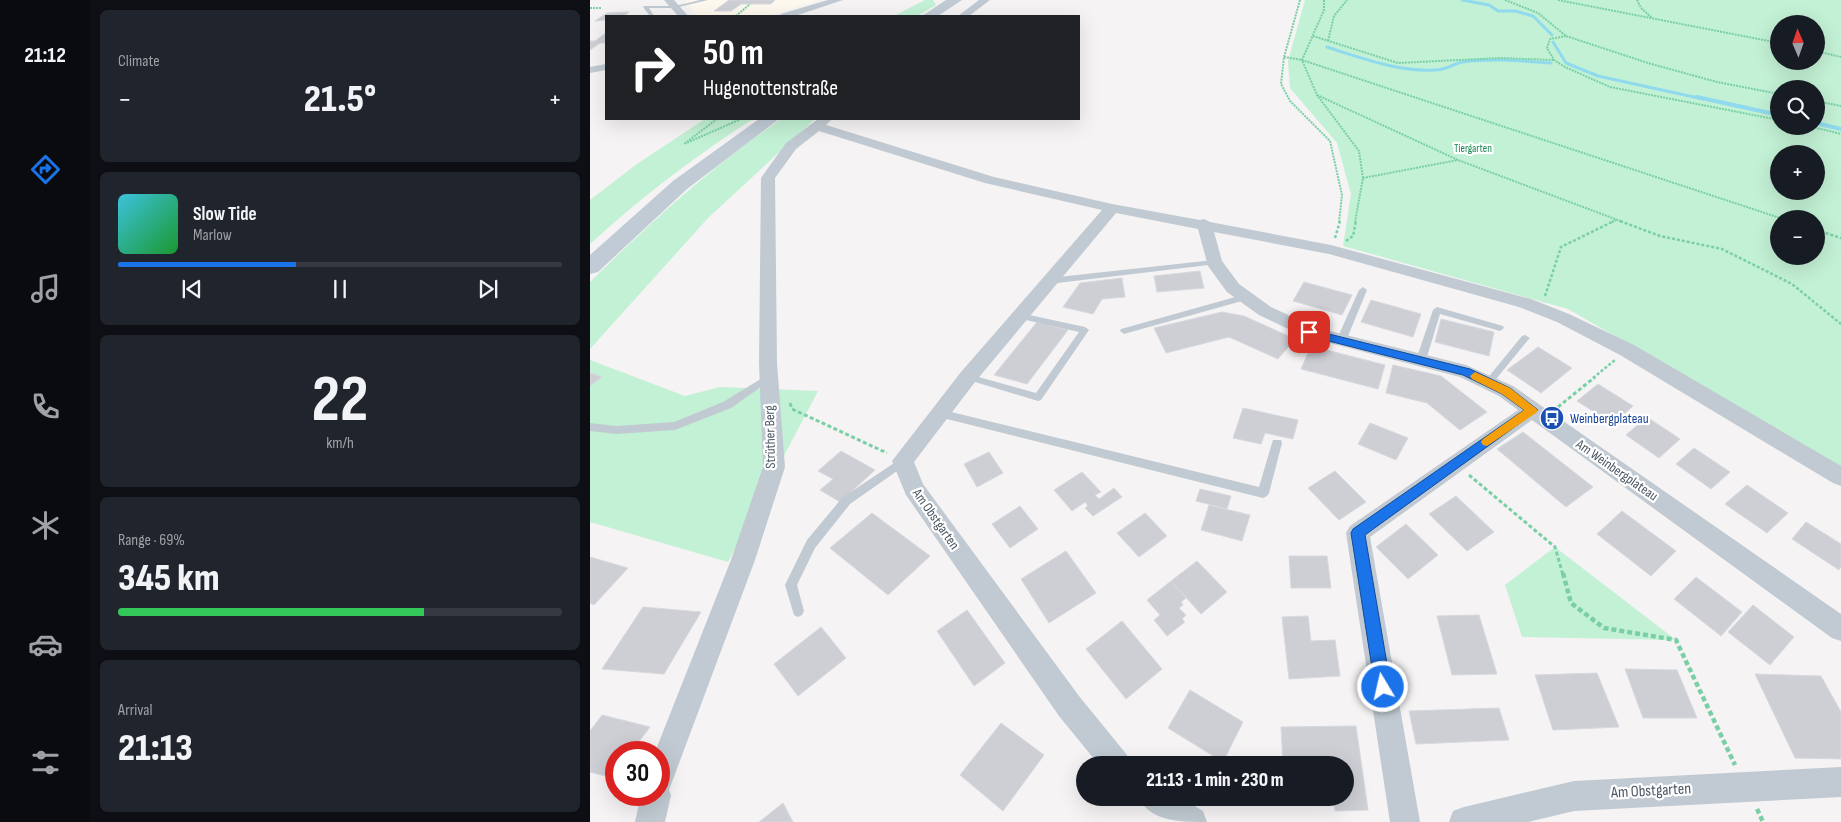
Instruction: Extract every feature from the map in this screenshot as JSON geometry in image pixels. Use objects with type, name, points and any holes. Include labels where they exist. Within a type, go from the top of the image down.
[{"type":"main road","points":[[931,15],[955,0]]},
{"type":"main road","points":[[590,267],[680,185],[769,120]]},
{"type":"street","points":[[788,15],[838,0]]},
{"type":"street","points":[[963,15],[985,0]]},
{"type":"street","points":[[672,3],[681,15]]},
{"type":"street","points":[[590,70],[605,67]]},
{"type":"street","points":[[821,122],[990,180],[1112,208],[1204,224],[1331,250],[1540,309],[1563,318],[1627,350],[1841,477]]},
{"type":"street","name":"Strüther Berg","points":[[670,750],[743,560],[774,467],[769,388],[768,178],[791,146],[821,122]]},
{"type":"street","points":[[903,461],[939,413],[1112,208]]},
{"type":"street","name":"Am Weinbergplateau","points":[[1204,224],[1214,262],[1233,288],[1265,311],[1309,332],[1466,372],[1506,391],[1838,629]]},
{"type":"street","points":[[1405,822],[1358,533],[1456,464],[1538,414]]},
{"type":"street","name":"Am Obstgarten","points":[[903,461],[914,489],[1070,706],[1110,756]]},
{"type":"street","name":"Am Obstgarten","points":[[1464,822],[1574,796],[1841,782]]},
{"type":"street","points":[[650,822],[654,806]]},
{"type":"street","points":[[1167,806],[1192,822]]},
{"type":"lane","points":[[651,15],[645,7],[706,0]]},
{"type":"lane","points":[[1049,281],[1214,262]]},
{"type":"lane","points":[[1341,340],[1363,290]]},
{"type":"lane","points":[[1124,331],[1246,298]]},
{"type":"lane","points":[[1421,360],[1437,310],[1500,328]]},
{"type":"lane","points":[[968,378],[1038,396],[1084,330],[1020,316]]},
{"type":"lane","points":[[1488,382],[1525,338]]},
{"type":"lane","points":[[590,428],[617,430],[675,426],[769,388]]},
{"type":"lane","points":[[939,413],[1262,493],[1277,443]]},
{"type":"lane","points":[[798,610],[791,585],[811,544],[846,501],[903,461]]},
{"type":"path","points":[[1300,0],[1284,57],[1281,84],[1290,102],[1330,141],[1342,195],[1340,220],[1331,250]]},
{"type":"path","points":[[1324,0],[1324,10],[1302,60],[1317,95],[1358,151],[1363,178],[1353,236],[1331,250]]},
{"type":"path","points":[[1328,41],[1334,16],[1347,0]]},
{"type":"path","points":[[1505,0],[1538,13],[1566,36],[1648,63],[1717,82],[1770,92]]},
{"type":"path","points":[[1558,0],[1770,41]]},
{"type":"path","points":[[1637,0],[1641,8],[1653,19]]},
{"type":"path","points":[[737,15],[750,4]]},
{"type":"path","points":[[590,8],[602,8]]},
{"type":"path","points":[[1313,36],[1398,63],[1500,58],[1554,60]]},
{"type":"path","points":[[1566,36],[1550,39],[1547,48],[1554,60],[1565,67],[1610,86],[1770,118]]},
{"type":"path","points":[[1825,54],[1841,57]]},
{"type":"path","points":[[1832,56],[1841,62]]},
{"type":"path","points":[[1284,57],[1302,60],[1770,215]]},
{"type":"path","points":[[1317,95],[1458,160],[1660,236],[1722,250],[1792,284],[1841,324]]},
{"type":"path","points":[[1825,103],[1841,106]]},
{"type":"path","points":[[716,120],[684,144],[739,120]]},
{"type":"path","points":[[1825,130],[1841,134]]},
{"type":"path","points":[[1363,178],[1458,160]]},
{"type":"path","points":[[1540,309],[1561,247],[1617,220]]},
{"type":"path","points":[[1825,233],[1841,238]]},
{"type":"path","points":[[1538,414],[1627,350]]},
{"type":"path","points":[[769,388],[786,395],[792,409],[903,461]]},
{"type":"path","points":[[1456,464],[1555,547],[1571,603],[1604,628],[1676,640],[1745,786]]},
{"type":"shaded area","points":[[685,0],[820,0],[772,15],[695,15]]},
{"type":"green space","points":[[925,0],[933,0],[936,5],[919,15],[896,15]]},
{"type":"green space","name":"Tiergarten","points":[[1305,0],[1841,0],[1841,467],[1568,309],[1343,246],[1351,194],[1337,143],[1290,88],[1288,61]]},
{"type":"green space","points":[[703,120],[752,120],[668,178],[590,244],[590,200],[637,164]]},
{"type":"green space","points":[[780,120],[814,120],[708,218],[590,349],[590,282],[682,196],[755,137]]},
{"type":"green space","points":[[590,360],[685,396],[720,387],[818,391],[728,562],[590,522]]},
{"type":"green space","points":[[1555,547],[1676,640],[1522,637],[1505,585]]},
{"type":"building","points":[[729,0],[775,0],[771,4],[741,4],[731,11],[714,11]]},
{"type":"building","points":[[629,12],[625,15],[605,15],[605,20],[595,21],[607,13]]},
{"type":"building","points":[[605,34],[605,43],[600,43],[590,50],[590,41],[595,41]]},
{"type":"building","points":[[1200,271],[1204,288],[1157,292],[1154,276]]},
{"type":"building","points":[[1122,278],[1125,297],[1102,299],[1093,314],[1063,307],[1080,283]]},
{"type":"building","points":[[1304,282],[1352,295],[1342,315],[1293,301]]},
{"type":"building","points":[[1371,300],[1421,314],[1413,337],[1361,322]]},
{"type":"building","points":[[1222,312],[1244,316],[1295,339],[1278,359],[1229,337],[1166,353],[1154,328]]},
{"type":"building","points":[[1441,319],[1494,332],[1489,356],[1435,342]]},
{"type":"building","points":[[1037,322],[1068,330],[1027,384],[994,375]]},
{"type":"building","points":[[1311,346],[1385,365],[1378,389],[1301,369]]},
{"type":"building","points":[[1538,347],[1572,368],[1541,393],[1507,370]]},
{"type":"building","points":[[1393,365],[1441,376],[1487,412],[1460,430],[1427,403],[1386,393]]},
{"type":"building","points":[[590,374],[602,377],[590,386]]},
{"type":"building","points":[[1598,384],[1633,406],[1613,424],[1577,401]]},
{"type":"building","points":[[1243,408],[1298,420],[1293,439],[1265,433],[1261,444],[1233,438]]},
{"type":"building","points":[[1647,417],[1680,439],[1659,458],[1626,435]]},
{"type":"building","points":[[1370,423],[1408,438],[1396,460],[1358,444]]},
{"type":"building","points":[[1523,432],[1593,487],[1566,507],[1497,449]]},
{"type":"building","points":[[1694,448],[1730,472],[1711,489],[1676,464]]},
{"type":"building","points":[[841,451],[875,470],[840,502],[820,490],[833,479],[818,471]]},
{"type":"building","points":[[989,452],[1003,473],[977,487],[964,464]]},
{"type":"building","points":[[1335,471],[1366,502],[1339,520],[1308,488]]},
{"type":"building","points":[[1082,472],[1101,492],[1095,495],[1099,499],[1114,488],[1122,497],[1093,516],[1085,508],[1088,506],[1085,502],[1072,511],[1054,490]]},
{"type":"building","points":[[1747,485],[1788,513],[1767,533],[1725,504]]},
{"type":"building","points":[[1200,489],[1231,496],[1227,509],[1196,501]]},
{"type":"building","points":[[1456,496],[1494,532],[1467,551],[1429,514]]},
{"type":"building","points":[[1209,505],[1250,515],[1242,541],[1201,530]]},
{"type":"building","points":[[1020,506],[1038,529],[1010,548],[992,524]]},
{"type":"building","points":[[1622,511],[1676,551],[1651,576],[1597,534]]},
{"type":"building","points":[[872,513],[930,556],[888,595],[830,548]]},
{"type":"building","points":[[1145,513],[1167,536],[1139,557],[1117,533]]},
{"type":"building","points":[[1806,522],[1841,544],[1841,566],[1839,570],[1792,539]]},
{"type":"building","points":[[1406,524],[1438,555],[1408,579],[1376,547]]},
{"type":"building","points":[[1066,551],[1096,593],[1049,623],[1021,579]]},
{"type":"building","points":[[1289,556],[1327,556],[1331,588],[1291,588]]},
{"type":"building","points":[[590,557],[628,568],[594,605],[590,603]]},
{"type":"building","points":[[1197,561],[1227,592],[1201,614],[1171,581]]},
{"type":"building","points":[[1696,577],[1742,612],[1721,636],[1674,599]]},
{"type":"building","points":[[1171,581],[1186,598],[1181,602],[1183,605],[1179,608],[1186,615],[1182,619],[1185,622],[1167,636],[1154,620],[1160,615],[1147,600]]},
{"type":"building","points":[[1753,605],[1794,637],[1770,665],[1728,632]]},
{"type":"building","points":[[643,607],[701,612],[664,674],[602,669]]},
{"type":"building","points":[[967,610],[1005,663],[974,686],[937,631]]},
{"type":"building","points":[[1479,615],[1497,674],[1452,675],[1437,616]]},
{"type":"building","points":[[1308,616],[1311,641],[1335,640],[1340,676],[1289,679],[1282,617]]},
{"type":"building","points":[[1122,621],[1162,669],[1126,699],[1086,649]]},
{"type":"building","points":[[821,627],[846,658],[798,696],[774,664]]},
{"type":"building","points":[[1625,669],[1677,670],[1697,718],[1643,718]]},
{"type":"building","points":[[1597,673],[1619,727],[1553,730],[1535,675]]},
{"type":"building","points":[[1755,674],[1821,676],[1841,712],[1841,759],[1795,758]]},
{"type":"building","points":[[1190,690],[1243,722],[1226,756],[1213,756],[1168,728]]},
{"type":"building","points":[[1499,708],[1509,740],[1416,744],[1409,711]]},
{"type":"building","points":[[602,715],[650,727],[639,741],[605,741],[605,776],[590,772],[590,731]]},
{"type":"building","points":[[1001,723],[1044,755],[1003,811],[960,775]]},
{"type":"building","points":[[1356,726],[1368,810],[1335,811],[1335,806],[1354,806],[1354,756],[1283,756],[1281,727]]},
{"type":"building","points":[[783,803],[793,822],[759,822]]},
{"type":"waterway","points":[[1462,0],[1489,5],[1498,11],[1515,11],[1533,16],[1552,35]]},
{"type":"waterway","points":[[1553,42],[1566,63],[1598,76],[1703,99]]},
{"type":"waterway","points":[[1327,47],[1394,67],[1421,70],[1439,70],[1460,63],[1485,60],[1551,63]]},
{"type":"waterway","points":[[1697,97],[1770,113]]},
{"type":"waterway","points":[[1825,125],[1841,129]]},
{"type":"slow traffic","points":[[1475,376],[1506,391],[1532,410],[1487,442]]},
{"type":"place","name":"Weinbergplateau","points":[[1552,418]]},
{"type":"route","points":[[1309,332],[1466,372],[1506,391],[1532,410],[1358,533],[1383,687]]}]
